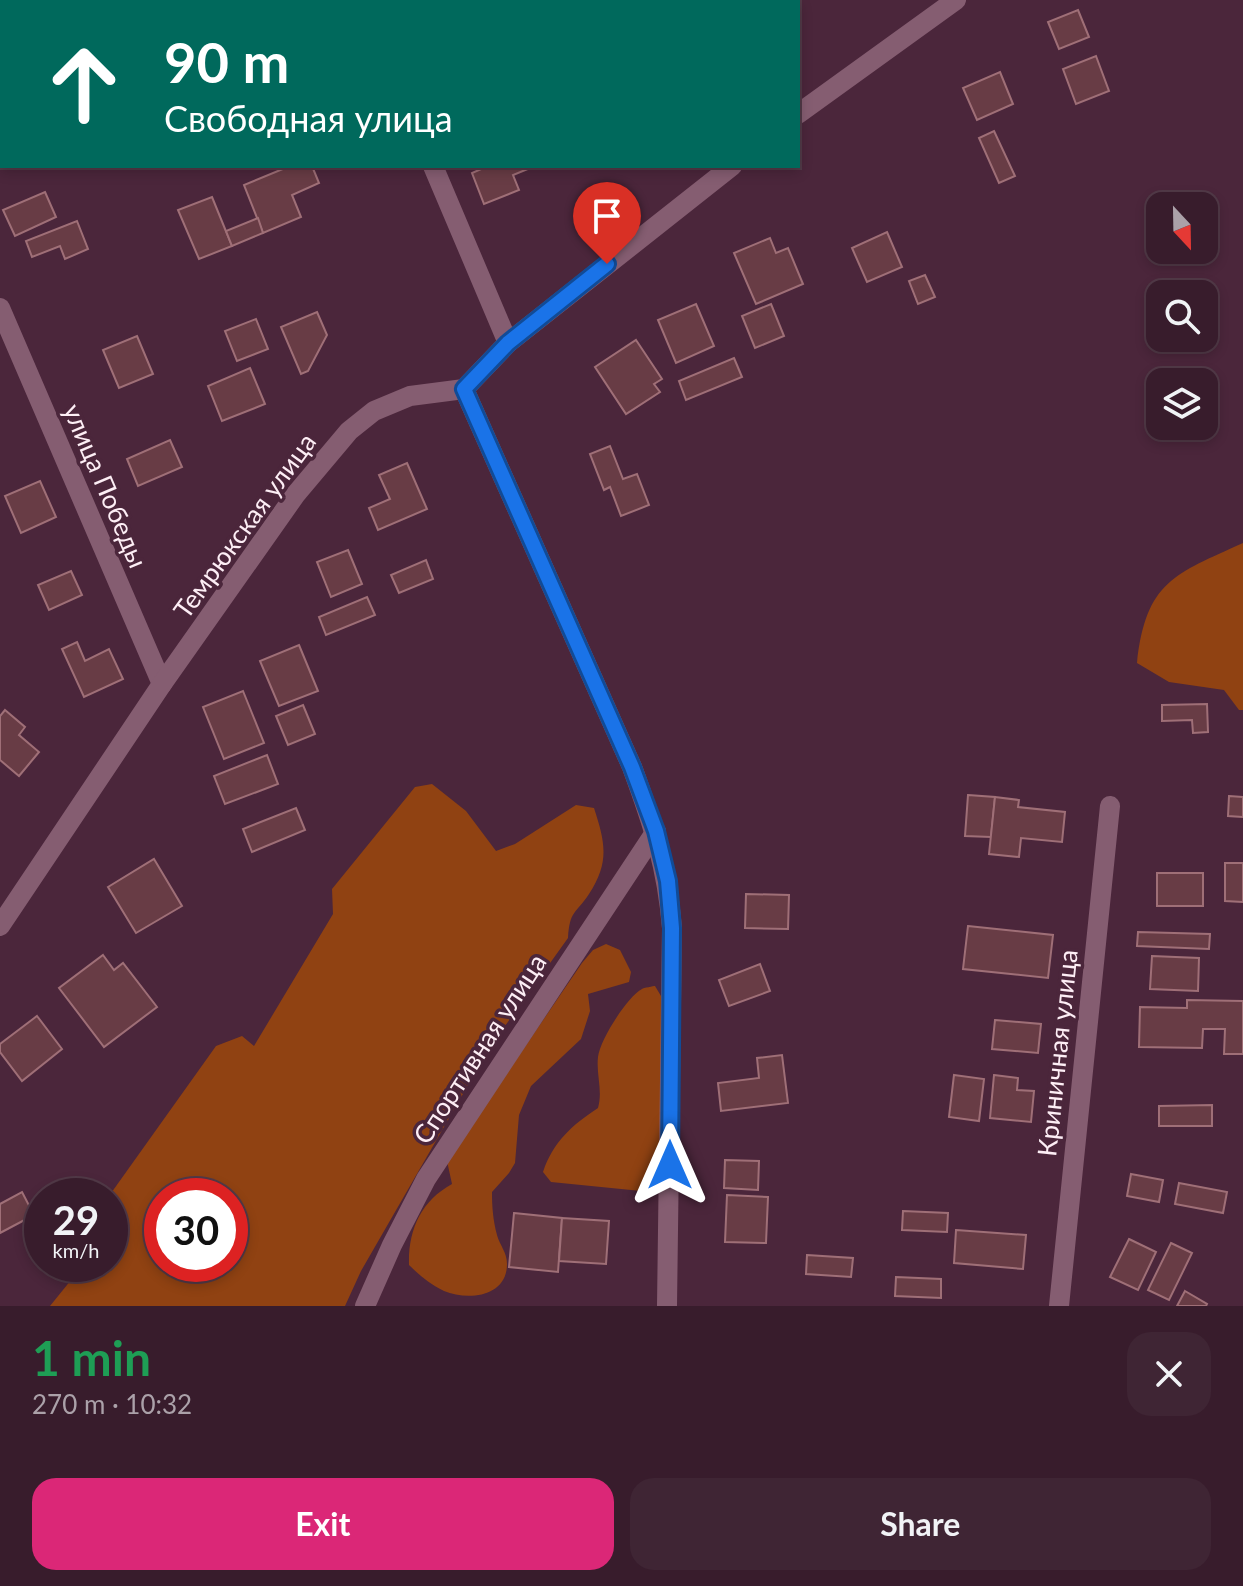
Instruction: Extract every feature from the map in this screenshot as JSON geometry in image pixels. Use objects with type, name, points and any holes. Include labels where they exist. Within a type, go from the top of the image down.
[{"type":"street","points":[[800,107],[956,0]]},
{"type":"street","points":[[434,168],[508,343]]},
{"type":"street","points":[[667,1306],[672,928],[668,881],[656,831],[632,767],[464,389],[508,343],[729,168]]},
{"type":"street","name":"улица Победы","points":[[0,308],[162,684]]},
{"type":"street","name":"Темрюкская улица","points":[[0,926],[162,684],[296,494],[349,431],[374,411],[410,396],[464,389]]},
{"type":"street","name":"Криничная улица","points":[[1059,1306],[1110,806]]},
{"type":"street","name":"Спортивная улица","points":[[365,1306],[426,1179],[656,831]]},
{"type":"shaded area","points":[[1243,543],[1243,710],[1239,710],[1224,690],[1169,682],[1137,663],[1148,614],[1168,584],[1199,563]]},
{"type":"shaded area","points":[[432,784],[466,811],[496,851],[515,844],[576,805],[594,808],[601,831],[604,852],[600,872],[596,883],[572,917],[568,938],[490,1047],[361,1271],[345,1306],[50,1306],[69,1282],[128,1282],[128,1178],[122,1178],[216,1046],[242,1036],[254,1046],[333,914],[332,889],[415,787]]},
{"type":"shaded area","points":[[606,944],[620,950],[631,972],[629,982],[588,994],[590,1011],[581,1039],[531,1086],[519,1115],[515,1163],[492,1192],[498,1239],[507,1260],[501,1284],[474,1296],[444,1291],[425,1280],[409,1265],[411,1240],[418,1218],[432,1199],[452,1184],[447,1161],[582,963],[593,950]]},
{"type":"shaded area","points":[[655,986],[661,996],[664,1179],[651,1192],[551,1182],[543,1172],[552,1152],[572,1128],[598,1108],[598,1057],[609,1030],[636,994]]},
{"type":"building","points":[[1078,10],[1089,37],[1059,49],[1048,22]]},
{"type":"building","points":[[1096,56],[1109,91],[1076,104],[1063,69]]},
{"type":"building","points":[[1000,72],[1013,104],[977,120],[963,88]]},
{"type":"building","points":[[994,131],[1015,176],[999,183],[979,138]]},
{"type":"building","points":[[285,168],[313,168],[319,183],[292,195],[301,217],[263,233],[244,185]]},
{"type":"building","points":[[483,168],[530,168],[513,175],[519,190],[484,204],[472,173]]},
{"type":"building","points":[[45,192],[56,217],[15,236],[3,210]]},
{"type":"building","points":[[212,197],[232,246],[199,259],[178,210]]},
{"type":"building","points":[[258,218],[263,233],[232,246],[226,231]]},
{"type":"building","points":[[77,221],[88,249],[65,259],[60,246],[32,257],[26,241]]},
{"type":"building","points":[[887,232],[902,267],[867,282],[852,248]]},
{"type":"building","points":[[770,238],[776,253],[788,248],[803,284],[756,304],[734,253]]},
{"type":"building","points":[[925,275],[935,297],[918,304],[909,281]]},
{"type":"building","points":[[696,304],[714,346],[676,363],[658,320]]},
{"type":"building","points":[[771,304],[784,336],[755,348],[742,316]]},
{"type":"building","points":[[317,312],[327,335],[308,371],[301,374],[281,327]]},
{"type":"building","points":[[256,319],[268,349],[237,361],[225,331]]},
{"type":"building","points":[[137,336],[153,374],[119,388],[103,350]]},
{"type":"building","points":[[636,340],[662,379],[654,384],[660,392],[626,414],[595,367]]},
{"type":"building","points":[[734,358],[742,377],[686,400],[679,381]]},
{"type":"building","points":[[250,368],[265,404],[222,421],[208,386]]},
{"type":"building","points":[[170,440],[182,467],[138,486],[127,459]]},
{"type":"building","points":[[610,446],[623,479],[637,474],[649,505],[621,516],[610,487],[604,490],[590,454]]},
{"type":"building","points":[[407,463],[427,509],[378,530],[369,508],[390,499],[379,475]]},
{"type":"building","points":[[40,481],[56,517],[21,533],[5,496]]},
{"type":"building","points":[[348,550],[362,584],[331,597],[317,562]]},
{"type":"building","points":[[426,560],[433,579],[399,593],[391,575]]},
{"type":"building","points":[[71,571],[82,595],[49,610],[38,585]]},
{"type":"building","points":[[367,597],[375,615],[326,635],[319,617]]},
{"type":"building","points":[[77,642],[85,661],[109,649],[123,679],[84,697],[62,649]]},
{"type":"building","points":[[299,645],[318,691],[279,706],[260,661]]},
{"type":"building","points":[[243,691],[264,743],[224,759],[203,707]]},
{"type":"building","points":[[1207,704],[1208,732],[1193,733],[1192,720],[1162,721],[1162,705]]},
{"type":"building","points":[[303,705],[315,734],[288,745],[276,716]]},
{"type":"building","points":[[5,710],[25,727],[19,735],[39,752],[19,776],[0,760],[0,716]]},
{"type":"building","points":[[267,755],[278,784],[225,804],[214,776]]},
{"type":"building","points":[[968,795],[995,797],[991,837],[965,836]]},
{"type":"building","points":[[1229,796],[1243,797],[1243,817],[1228,816]]},
{"type":"building","points":[[995,797],[1019,800],[1018,807],[1065,812],[1062,842],[1021,838],[1019,857],[989,854]]},
{"type":"building","points":[[296,808],[305,830],[252,852],[243,829]]},
{"type":"building","points":[[154,859],[182,906],[136,933],[108,887]]},
{"type":"building","points":[[1225,863],[1243,863],[1243,902],[1225,901]]},
{"type":"building","points":[[1157,873],[1203,873],[1203,906],[1157,906]]},
{"type":"building","points":[[746,894],[789,895],[788,929],[745,928]]},
{"type":"building","points":[[968,926],[1053,935],[1048,978],[963,969]]},
{"type":"building","points":[[1138,932],[1210,934],[1209,949],[1137,946]]},
{"type":"building","points":[[103,955],[114,970],[123,963],[157,1007],[104,1047],[59,988]]},
{"type":"building","points":[[1152,956],[1199,958],[1198,991],[1150,989]]},
{"type":"building","points":[[760,964],[770,991],[729,1006],[719,980]]},
{"type":"building","points":[[1187,1000],[1243,1001],[1243,1054],[1224,1054],[1225,1029],[1203,1029],[1202,1048],[1139,1047],[1140,1007],[1187,1008]]},
{"type":"building","points":[[37,1016],[62,1049],[22,1081],[0,1052],[0,1044]]},
{"type":"building","points":[[995,1020],[1041,1024],[1038,1053],[992,1049]]},
{"type":"building","points":[[782,1055],[788,1103],[721,1111],[718,1083],[759,1078],[757,1058]]},
{"type":"building","points":[[954,1075],[984,1079],[979,1121],[949,1117]]},
{"type":"building","points":[[994,1075],[1018,1078],[1017,1090],[1034,1091],[1031,1122],[990,1118]]},
{"type":"building","points":[[1212,1105],[1212,1126],[1159,1126],[1159,1106]]},
{"type":"building","points":[[725,1160],[759,1161],[758,1190],[724,1188]]},
{"type":"building","points":[[1131,1174],[1163,1180],[1159,1202],[1127,1196]]},
{"type":"building","points":[[1179,1183],[1227,1192],[1223,1213],[1175,1204]]},
{"type":"building","points":[[22,1192],[24,1220],[0,1233],[0,1204]]},
{"type":"building","points":[[727,1195],[768,1197],[766,1243],[725,1242]]},
{"type":"building","points":[[903,1211],[948,1213],[947,1232],[902,1230]]},
{"type":"building","points":[[514,1213],[562,1218],[558,1272],[509,1267]]},
{"type":"building","points":[[562,1218],[609,1221],[606,1264],[559,1261]]},
{"type":"building","points":[[956,1230],[1026,1235],[1023,1269],[954,1263]]},
{"type":"building","points":[[1129,1239],[1156,1252],[1138,1290],[1110,1277]]},
{"type":"building","points":[[1171,1243],[1192,1253],[1169,1300],[1148,1290]]},
{"type":"building","points":[[807,1255],[853,1258],[851,1277],[806,1274]]},
{"type":"building","points":[[896,1277],[941,1279],[941,1298],[895,1296]]},
{"type":"building","points":[[1185,1291],[1207,1304],[1206,1306],[1177,1306]]},
{"type":"route","points":[[607,264],[508,343],[464,389],[632,767],[656,831],[668,881],[672,928],[670,1165]]}]
